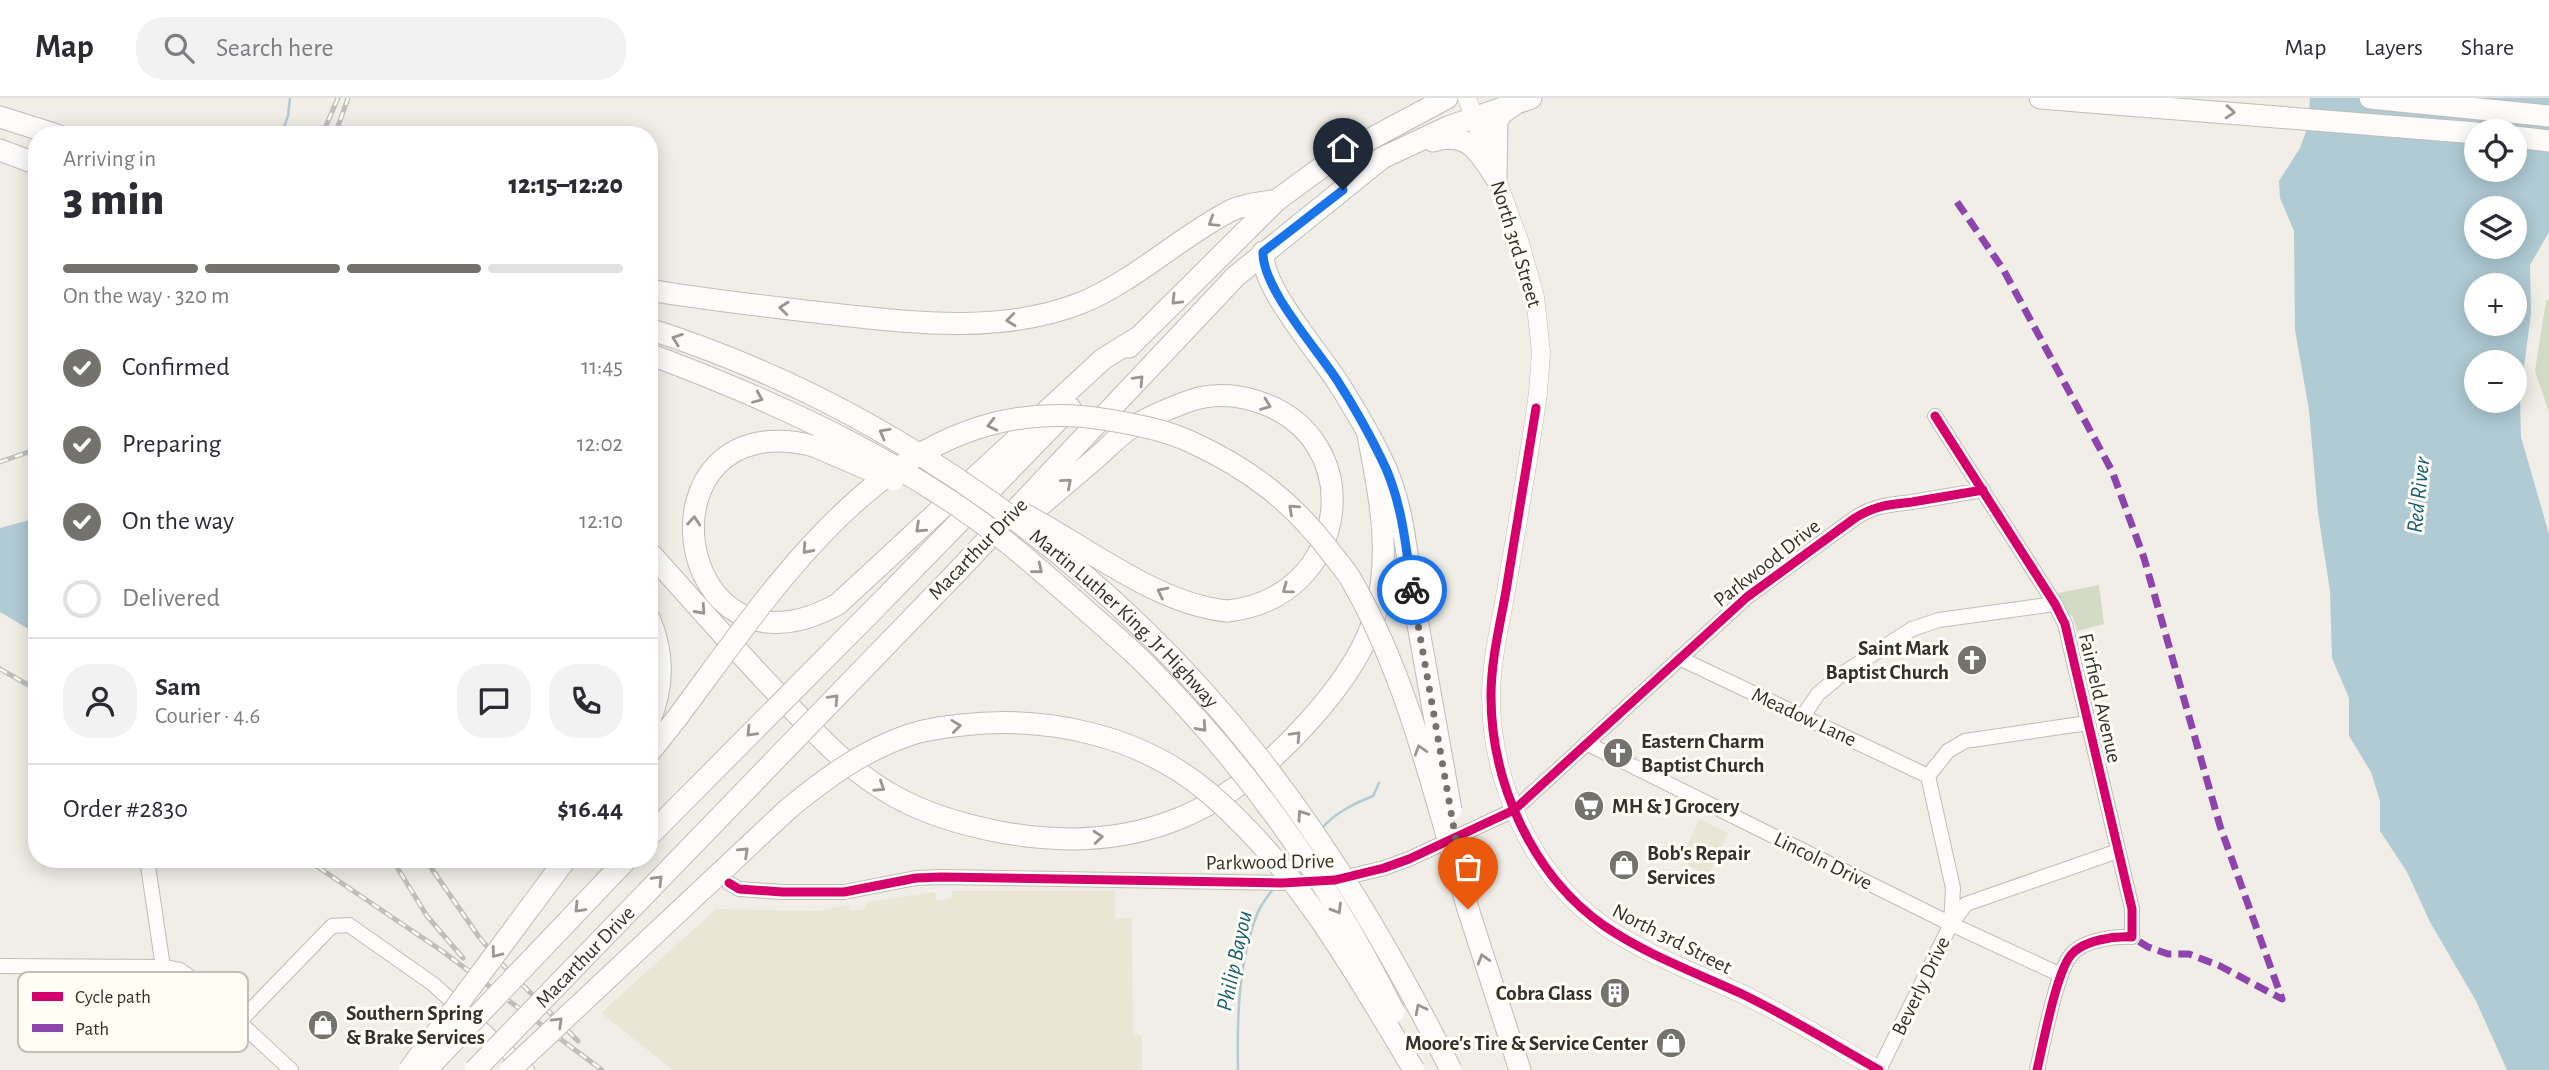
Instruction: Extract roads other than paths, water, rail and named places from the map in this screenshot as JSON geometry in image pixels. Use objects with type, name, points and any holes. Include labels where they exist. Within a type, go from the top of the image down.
[{"type":"highway","name":"Macarthur Drive","points":[[658,827],[1137,338],[1277,200],[1333,159],[1447,98]]},
{"type":"highway","points":[[2040,98],[2464,132]]},
{"type":"highway","points":[[2370,98],[2549,116]]},
{"type":"highway","name":"Macarthur Drive","points":[[475,1070],[956,572],[1236,276],[1382,159],[1470,107],[1525,100]]},
{"type":"highway","points":[[1496,178],[1497,121],[1502,113],[1525,100]]},
{"type":"highway","points":[[0,117],[28,126]]},
{"type":"highway","points":[[1382,159],[1442,138],[1454,137],[1473,146],[1496,178]]},
{"type":"highway","points":[[2527,138],[2549,141]]},
{"type":"highway","points":[[0,142],[28,151]]},
{"type":"highway","points":[[0,150],[28,161]]},
{"type":"highway","points":[[658,291],[912,323],[977,323],[1017,319],[1055,312],[1109,289],[1232,210],[1277,200]]},
{"type":"highway","points":[[1263,252],[1264,267],[1276,291],[1338,381],[1383,462],[1398,507],[1468,909]]},
{"type":"highway","name":"Martin Luther King, Jr Highway","points":[[658,332],[727,358],[821,400],[914,451],[971,487],[1132,617],[1239,733],[1291,801],[1361,905],[1409,987],[1451,1070]]},
{"type":"highway","points":[[966,512],[814,446],[784,440],[765,441],[744,446],[711,472],[695,504],[692,528],[699,565],[719,599],[733,611],[774,622],[798,621],[816,616],[838,604],[1103,359],[1137,338]]},
{"type":"highway","name":"Martin Luther King, Jr Highway","points":[[658,358],[813,422],[863,448],[966,512],[1050,579],[1149,668],[1242,773],[1287,833],[1341,915],[1390,1003],[1423,1070]]},
{"type":"highway","points":[[956,572],[982,556],[1131,428],[1191,401],[1219,395],[1234,395],[1277,409],[1302,427],[1327,468],[1332,498],[1327,533],[1313,564],[1300,579],[1273,599],[1227,611],[1192,605],[1159,592],[1031,518],[971,487]]},
{"type":"highway","points":[[658,741],[788,570],[841,514],[906,460],[943,441],[988,425],[1028,417],[1065,414],[1128,423],[1175,435],[1258,479],[1310,524],[1352,581],[1383,643],[1401,687],[1520,1070]]},
{"type":"highway","points":[[658,562],[765,681],[826,743],[866,778],[894,796],[953,820],[1027,837],[1062,839],[1125,835],[1169,824],[1195,812],[1260,770],[1318,712],[1350,668],[1363,645],[1377,609],[1382,573],[1382,519],[1368,435]]},
{"type":"highway","points":[[658,642],[661,660],[658,693]]},
{"type":"highway","points":[[510,1070],[788,809],[829,776],[853,760],[912,734],[944,727],[1008,722],[1039,723],[1100,736],[1160,761],[1209,792],[1250,833],[1298,889],[1334,939],[1414,1070]]},
{"type":"highway","points":[[409,1070],[559,868]]},
{"type":"highway","name":"Macarthur Drive","points":[[425,1070],[618,868]]},
{"type":"main road","name":"North 3rd Street","points":[[1470,107],[1530,278],[1541,352],[1537,401],[1492,682],[1492,722],[1496,746],[1514,810],[1535,851],[1556,881],[1601,923],[1636,945],[1792,1020],[1879,1070]]},
{"type":"street","name":"Fairfield Avenue","points":[[1935,416],[2055,604],[2071,642],[2132,909],[2132,937],[2106,939],[2086,945],[2071,954],[2062,975]]},
{"type":"street","name":"Parkwood Drive","points":[[729,883],[739,889],[782,892],[844,892],[916,878],[941,877],[1282,883],[1335,880],[1409,859],[1514,810],[1747,597],[1832,533],[1869,509],[1888,503],[1983,490]]},
{"type":"street","points":[[1803,716],[1818,694],[1842,674],[1912,629],[1939,620],[2055,604]]},
{"type":"street","name":"Meadow Lane","points":[[1679,658],[1928,776]]},
{"type":"street","points":[[1928,776],[1948,751],[1965,741],[2088,723]]},
{"type":"street","name":"Lincoln Drive","points":[[1586,743],[1951,924],[2062,975]]},
{"type":"street","name":"Beverly Drive","points":[[1879,1070],[1951,924],[1953,888],[1928,776]]},
{"type":"street","points":[[1951,924],[1966,904],[2118,851]]},
{"type":"street","points":[[148,868],[163,967]]},
{"type":"street","points":[[248,1013],[332,926],[349,925],[433,984],[527,1070]]},
{"type":"street","points":[[0,966],[163,967],[183,972]]},
{"type":"street","points":[[2037,1070],[2062,975]]},
{"type":"street","points":[[248,1030],[291,1070]]},
{"type":"water","name":"Red River","points":[[2310,98],[2549,98],[2549,232],[2530,265],[2531,313],[2526,350],[2464,350],[2464,413],[2520,413],[2521,437],[2549,534],[2549,1070],[2507,1070],[2476,1001],[2430,922],[2407,872],[2380,831],[2380,801],[2371,772],[2349,736],[2349,698],[2332,658],[2330,591],[2318,513],[2309,410],[2295,330],[2294,231],[2280,198],[2279,181],[2300,148],[2308,126]]},
{"type":"water","points":[[28,520],[28,629],[0,612],[0,528]]},
{"type":"waterway","points":[[284,126],[290,98]]},
{"type":"waterway","name":"Philip Bayou","points":[[1321,829],[1332,818],[1373,796],[1379,783]]},
{"type":"waterway","name":"Philip Bayou","points":[[1238,1070],[1239,1010],[1246,950],[1259,909],[1273,889]]},
{"type":"railway","points":[[326,126],[338,98]]},
{"type":"railway","points":[[338,126],[348,98]]},
{"type":"railway","points":[[0,462],[28,452]]},
{"type":"railway","points":[[0,669],[28,685]]},
{"type":"railway","points":[[319,868],[442,951],[602,1070]]},
{"type":"railway","points":[[398,868],[427,916],[463,958]]},
{"type":"railway","points":[[431,868],[479,937],[578,1041]]},
{"type":"place","name":"Saint Mark Baptist Church","points":[[1972,660]]},
{"type":"place","name":"Eastern Charm Baptist Church","points":[[1618,753]]},
{"type":"place","name":"MH & J Grocery","points":[[1589,806]]},
{"type":"place","name":"Bob's Repair Services","points":[[1624,865]]},
{"type":"place","name":"Cobra Glass","points":[[1615,993]]},
{"type":"place","name":"Southern Spring & Brake Services","points":[[323,1025]]},
{"type":"place","name":"Moore's Tire & Service Center","points":[[1671,1043]]}]
